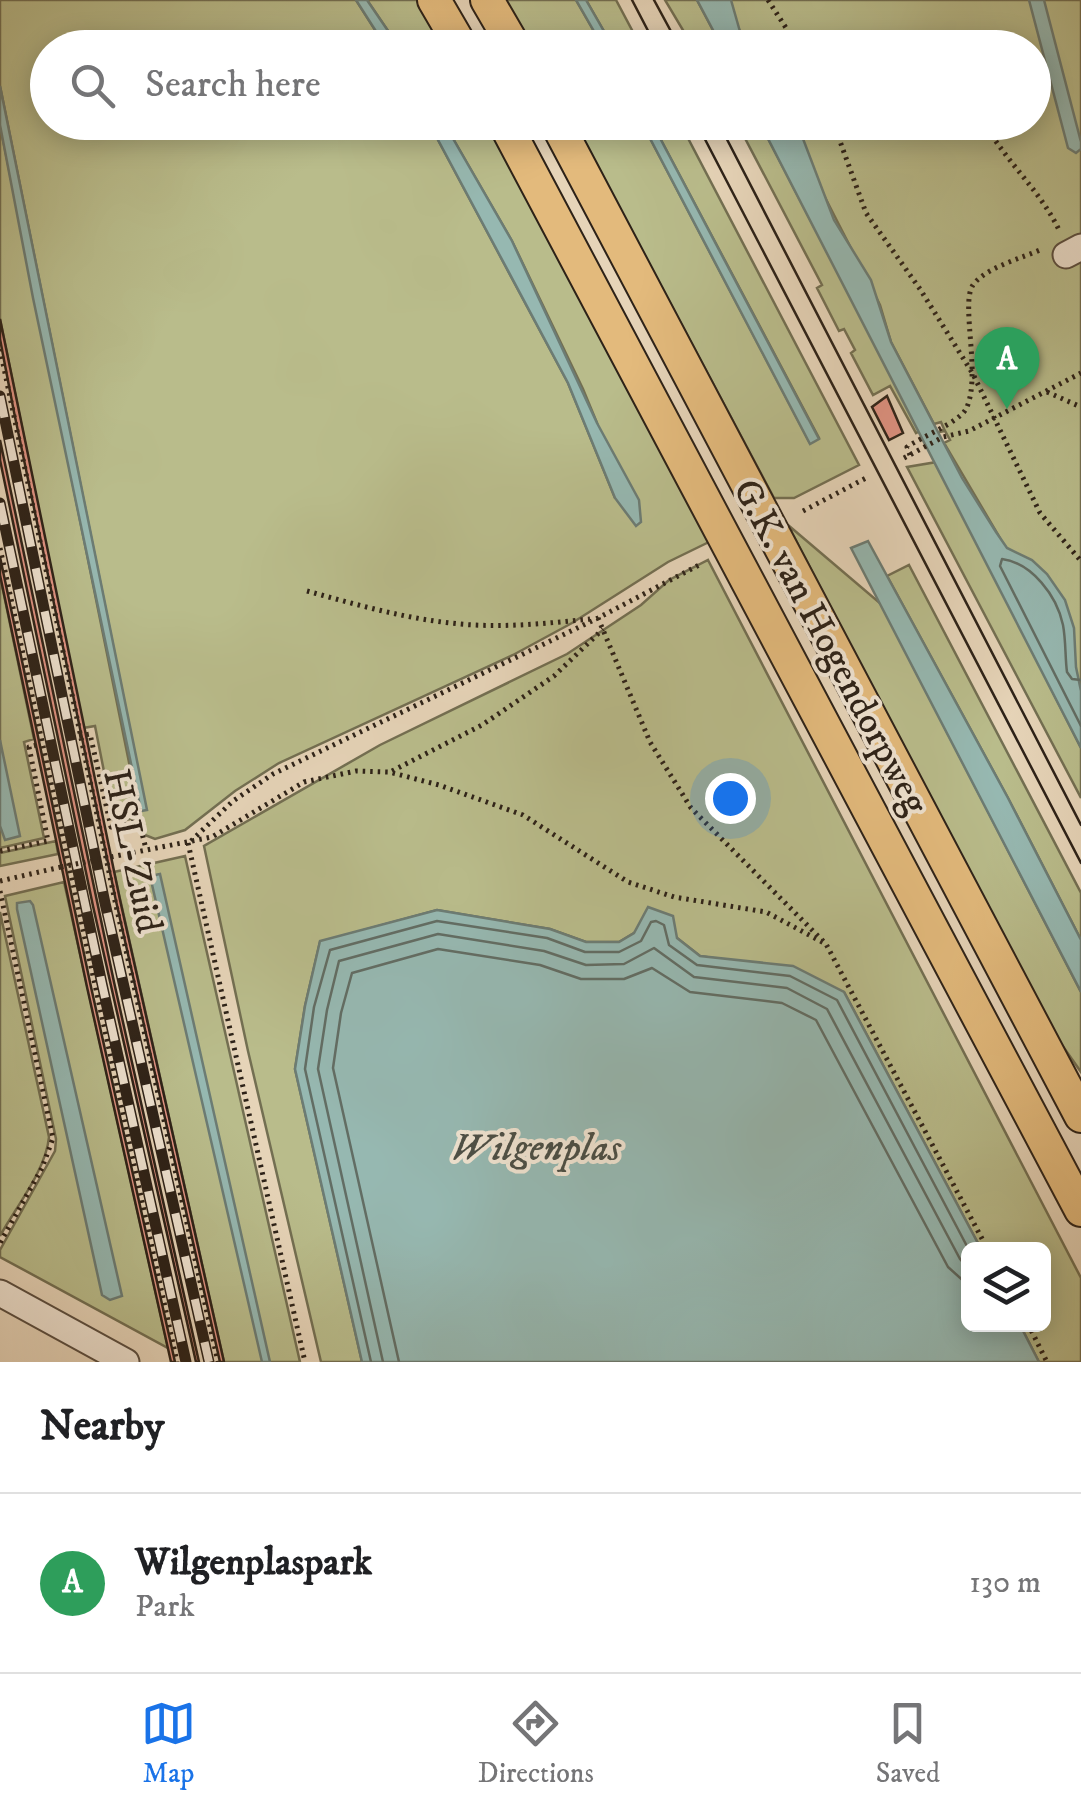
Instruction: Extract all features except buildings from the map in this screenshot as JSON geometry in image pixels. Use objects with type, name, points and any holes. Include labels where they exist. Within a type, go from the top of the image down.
[{"type":"main road","points":[[434,0],[452,30]]},
{"type":"main road","points":[[487,0],[504,30]]},
{"type":"main road","name":"G.K. van Hogendorpweg","points":[[514,140],[1081,1210]]},
{"type":"main road","name":"G.K. van Hogendorpweg","points":[[566,140],[1081,1116]]},
{"type":"street","points":[[0,1293],[110,1358]]},
{"type":"path","points":[[768,0],[787,30]]},
{"type":"path","points":[[840,140],[866,212],[973,374],[1040,514],[1081,561]]},
{"type":"path","points":[[994,140],[1042,197],[1059,230],[1050,246],[983,276],[974,284],[968,296],[973,374],[967,407],[959,418],[906,447],[907,456],[943,438],[969,431],[1081,373]]},
{"type":"path","name":"HSL-Zuid","points":[[0,349],[79,736],[218,1362]]},
{"type":"path","points":[[1045,391],[1081,407]]},
{"type":"path","points":[[803,511],[866,478]]},
{"type":"path","name":"HSL-Zuid","points":[[0,548],[177,1362]]},
{"type":"path","points":[[188,843],[233,802],[272,774],[598,618],[701,564]]},
{"type":"path","points":[[307,591],[382,612],[472,625],[535,625],[598,618]]},
{"type":"path","points":[[598,618],[650,742],[691,808],[826,944],[984,1242]]},
{"type":"path","points":[[389,772],[482,725],[554,676],[603,629]]},
{"type":"path","points":[[79,736],[90,734],[111,827],[139,821],[146,850]]},
{"type":"path","points":[[0,851],[48,841],[29,747],[41,744]]},
{"type":"path","points":[[0,881],[212,837],[304,782],[356,771],[389,772],[523,815],[628,882],[674,897],[766,912],[826,944]]},
{"type":"path","points":[[188,843],[305,1362]]},
{"type":"path","points":[[0,891],[53,1138],[52,1149],[0,1243]]},
{"type":"path","points":[[1032,1332],[1048,1362]]},
{"type":"green space","points":[[0,0],[356,0],[375,30],[30,30],[30,140],[438,140],[568,383],[615,498],[597,423],[583,389],[512,241],[454,140],[499,140],[713,540],[668,562],[513,655],[279,763],[185,830],[155,839],[145,835],[141,817],[114,822],[95,726],[83,728],[0,319],[0,125],[134,787],[146,809],[0,86]]},
{"type":"green space","points":[[367,0],[420,0],[438,30],[387,30]]},
{"type":"green space","points":[[504,0],[576,0],[593,30],[522,30]]},
{"type":"green space","points":[[586,0],[616,0],[632,30],[603,30]]},
{"type":"green space","points":[[665,0],[697,0],[713,30],[683,30]]},
{"type":"green space","points":[[724,0],[1081,0],[1081,696],[1000,538],[944,443],[950,440],[945,431],[939,432],[944,429],[941,422],[934,424],[891,342],[880,305],[796,140],[1051,140],[1051,30],[739,30]]},
{"type":"green space","points":[[583,140],[651,140],[810,443],[819,438],[661,140],[689,140],[859,465],[794,498],[774,498]]},
{"type":"green space","points":[[746,140],[769,140],[920,431],[916,433],[890,386],[873,395],[851,353],[855,350],[844,329],[839,331],[817,288],[822,285]]},
{"type":"green space","points":[[937,462],[1081,748],[1081,798],[907,467]]},
{"type":"green space","points":[[788,525],[881,604],[1081,992],[1081,1072],[1045,1021]]},
{"type":"green space","points":[[708,560],[1081,1278],[1081,1362],[1039,1362],[1024,1332],[1051,1332],[1051,1242],[977,1242],[844,992],[739,962],[700,956],[677,938],[634,933],[619,942],[586,942],[550,929],[437,910],[320,942],[295,1069],[362,1362],[321,1362],[204,846],[380,745],[567,654],[641,605],[669,580]]},
{"type":"green space","points":[[909,565],[1081,893],[1081,940],[887,576]]},
{"type":"green space","points":[[0,576],[34,739],[24,742],[44,838],[0,848]]},
{"type":"green space","points":[[56,841],[58,854],[0,866],[0,853]]},
{"type":"green space","points":[[185,856],[300,1362],[224,1362],[114,872]]},
{"type":"green space","points":[[64,882],[168,1348],[0,1257],[0,1250],[55,1151],[56,1139],[5,896]]},
{"type":"green space","points":[[0,912],[49,1137],[36,1175],[0,1236]]},
{"type":"water","points":[[356,0],[367,0],[387,30],[375,30]]},
{"type":"water","points":[[576,0],[586,0],[603,30],[593,30]]},
{"type":"water","points":[[697,0],[731,0],[740,30],[713,30]]},
{"type":"water","points":[[1029,0],[1044,0],[1081,142],[1076,153],[1068,148],[1051,83],[1051,30],[1037,30]]},
{"type":"water","points":[[0,86],[147,810],[141,811],[33,298],[0,125]]},
{"type":"water","points":[[438,140],[454,140],[512,241],[597,423],[639,500],[641,522],[636,526],[615,498],[568,383]]},
{"type":"water","points":[[651,140],[661,140],[819,439],[810,444]]},
{"type":"water","points":[[769,140],[803,140],[834,220],[871,280],[891,342],[962,478],[1007,548],[1032,560],[1065,600],[1074,628],[1081,691],[1081,748]]},
{"type":"water","points":[[868,541],[1081,940],[1081,992],[851,548]]},
{"type":"water","points":[[0,740],[20,836],[5,840],[0,826]]},
{"type":"water","points":[[160,874],[270,1362],[262,1362],[150,876]]},
{"type":"water","points":[[30,901],[122,1296],[110,1300],[102,1295],[17,909],[17,903]]},
{"type":"water","name":"Wilgenplas","points":[[648,907],[673,916],[677,938],[700,956],[793,966],[844,992],[977,1242],[961,1242],[961,1332],[1024,1332],[1039,1362],[362,1362],[295,1069],[320,941],[437,910],[550,929],[586,942],[619,942],[634,933]]},
{"type":"tram line","points":[[632,0],[648,30]]},
{"type":"tram line","points":[[654,0],[670,30]]},
{"type":"tram line","points":[[705,140],[1081,863]]},
{"type":"tram line","points":[[727,140],[1081,825]]},
{"type":"railway","points":[[0,396],[105,903],[209,1362]]},
{"type":"railway","points":[[0,503],[186,1362]]},
{"type":"place","name":"Wilgenplaspark","points":[[1007,409]]}]
